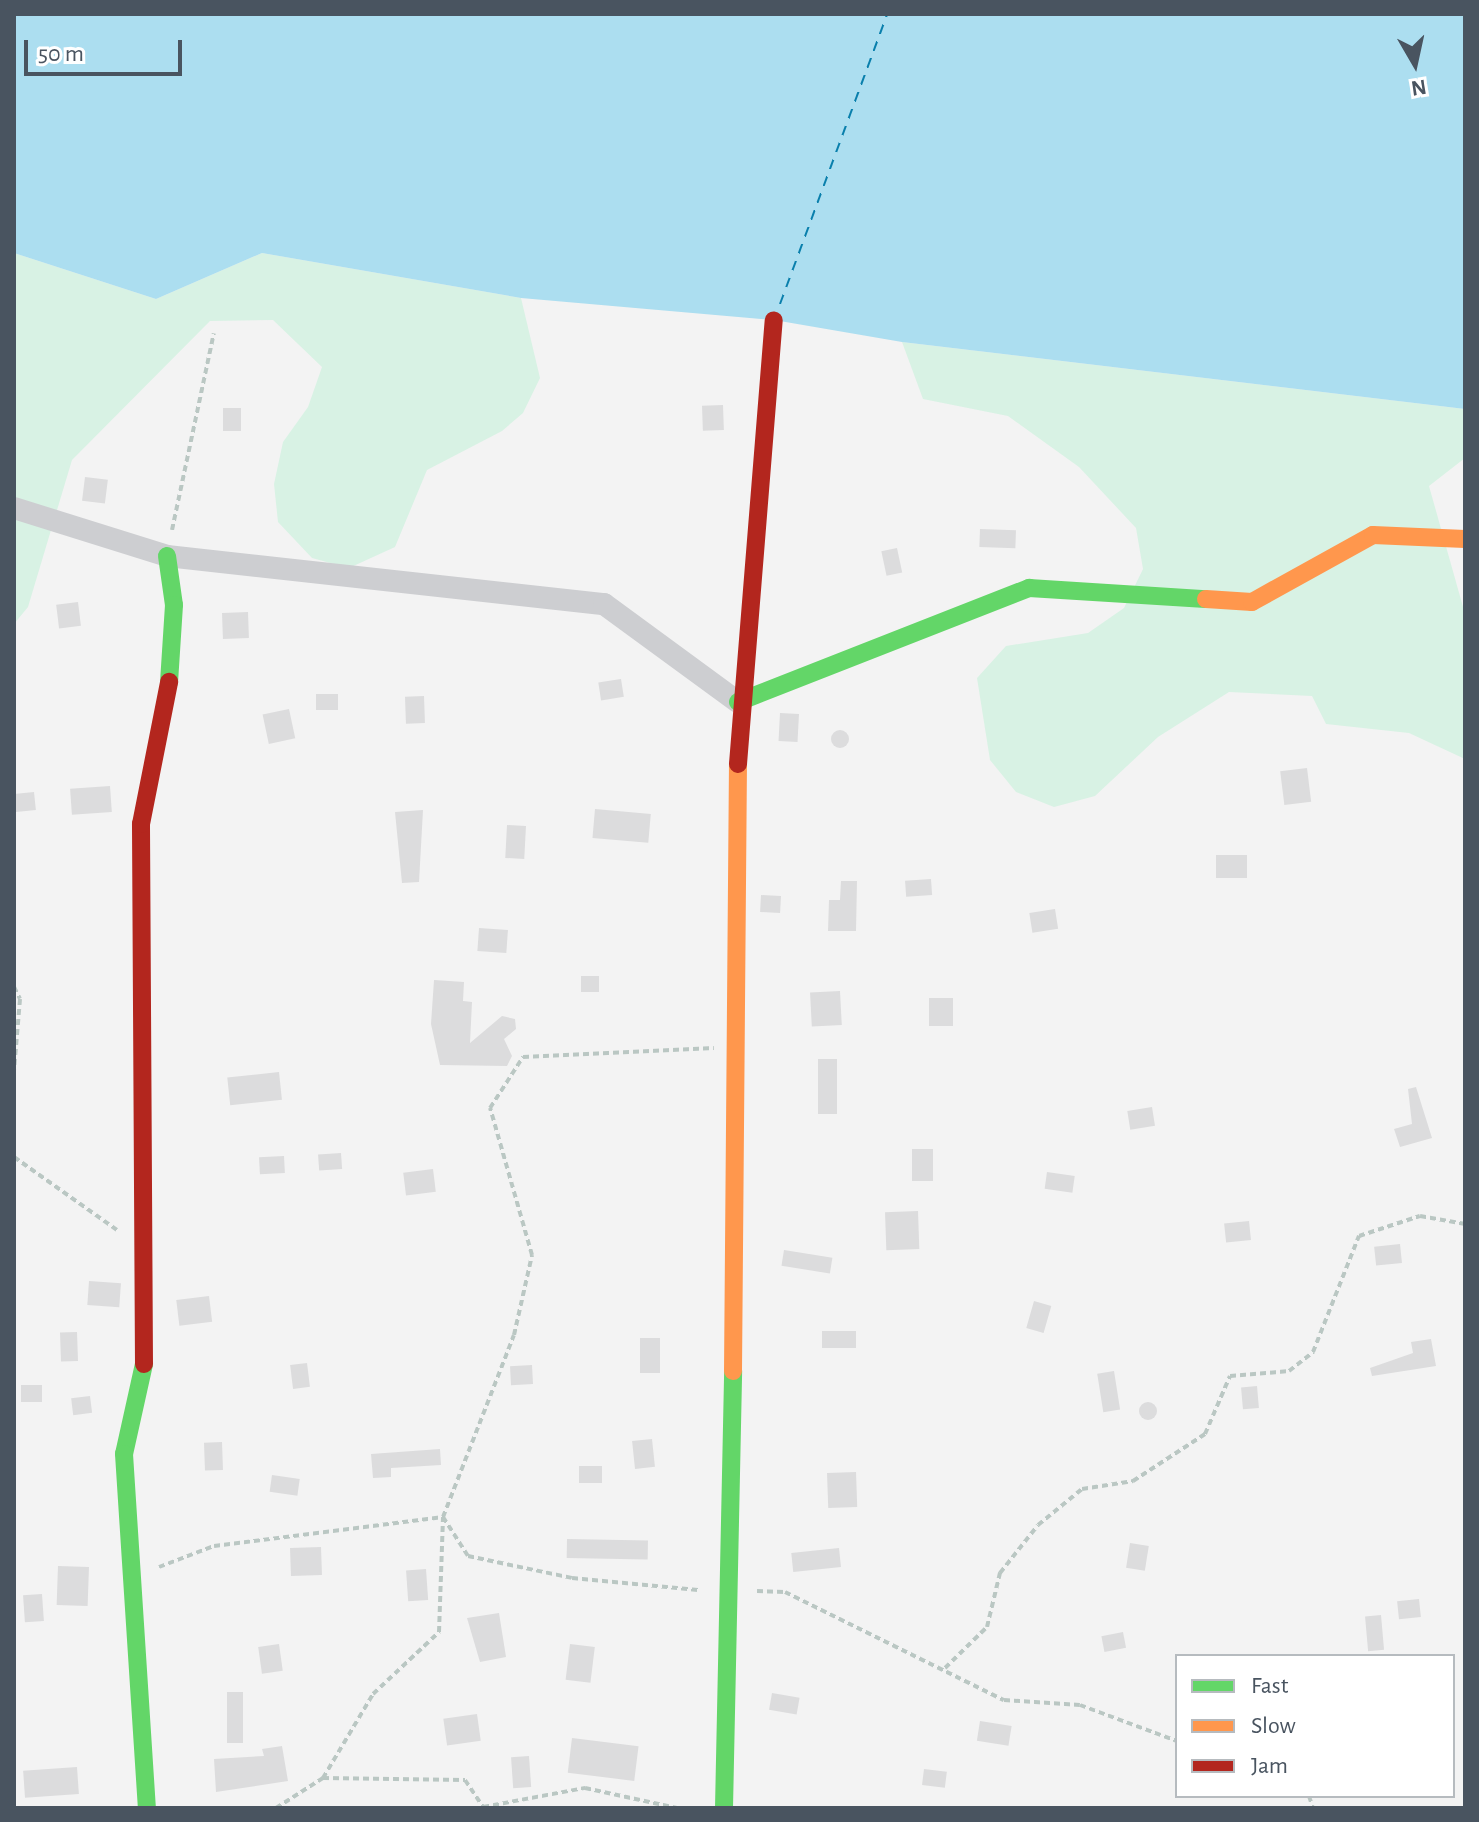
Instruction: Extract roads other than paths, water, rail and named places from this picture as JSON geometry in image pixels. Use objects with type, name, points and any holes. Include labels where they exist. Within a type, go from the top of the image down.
[{"type":"street","points":[[724,1808],[740,1047],[738,702],[774,320]]},
{"type":"street","points":[[14,508],[167,556],[604,604],[738,702]]},
{"type":"street","points":[[738,702],[1029,588],[1252,602],[1373,535],[1465,539]]},
{"type":"street","points":[[147,1808],[138,1576],[124,1454],[144,1376],[147,1251],[141,824],[168,702],[174,605],[167,556]]},
{"type":"water","points":[[14,14],[1465,14],[1465,409],[902,342],[774,320],[521,298],[262,253],[156,299],[14,253]]}]
